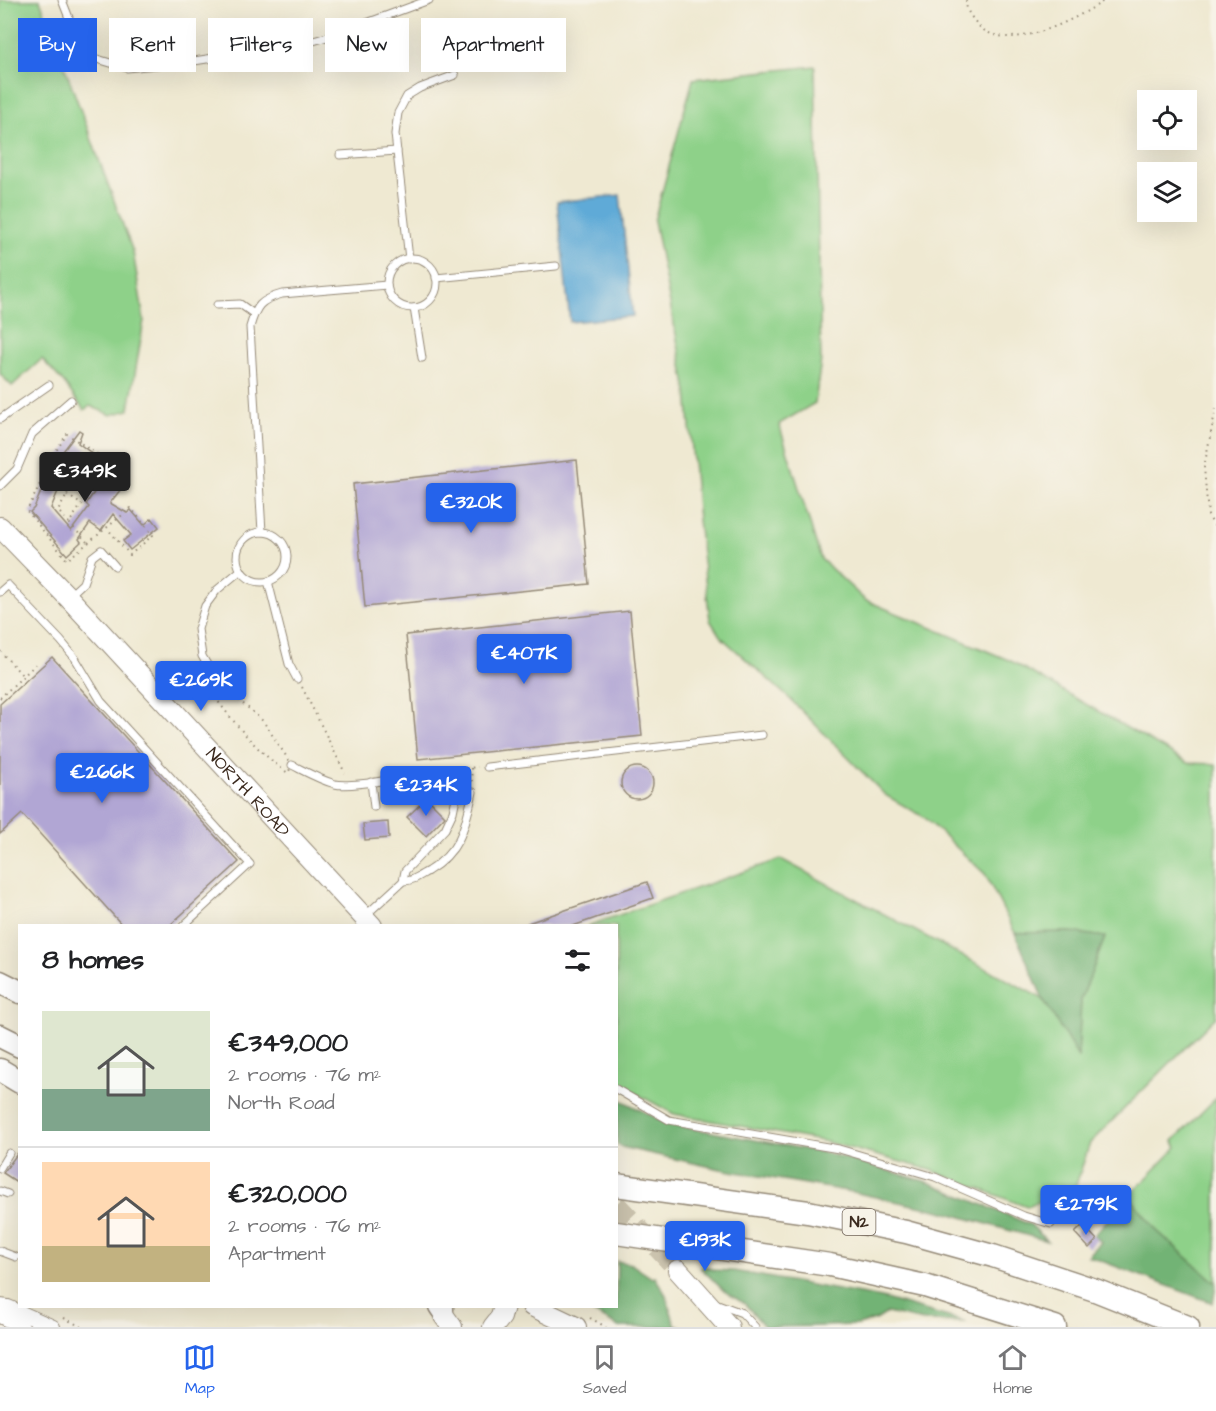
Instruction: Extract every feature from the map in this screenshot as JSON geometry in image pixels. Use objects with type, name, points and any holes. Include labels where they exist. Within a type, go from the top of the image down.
[{"type":"highway","points":[[0,982],[18,991]]},
{"type":"highway","points":[[0,1036],[18,1045]]},
{"type":"highway","points":[[0,1070],[18,1081]]},
{"type":"highway","name":"N2","points":[[618,1185],[808,1212],[906,1232],[993,1256],[1095,1290],[1188,1327]]},
{"type":"highway","points":[[618,1233],[830,1264],[925,1286],[1055,1327]]},
{"type":"main road","name":"NORTH ROAD","points":[[2,533],[68,597],[368,921]]},
{"type":"main road","points":[[678,1270],[721,1323]]},
{"type":"main road","points":[[493,1327],[501,1317],[503,1308]]},
{"type":"main road","points":[[536,1308],[576,1327]]},
{"type":"street","points":[[0,1306],[8,1307],[53,1327]]},
{"type":"street","points":[[0,1316],[22,1327]]},
{"type":"lane","points":[[62,0],[78,40],[94,58],[127,68],[194,61],[303,44],[429,0]]},
{"type":"lane","points":[[409,259],[394,134],[398,113],[407,96],[420,88],[455,75]]},
{"type":"lane","points":[[340,155],[397,152]]},
{"type":"lane","points":[[409,259],[420,260],[427,264],[436,278],[436,286],[429,301],[414,308],[398,304],[392,299],[387,285],[391,269],[409,259]]},
{"type":"lane","points":[[436,278],[556,266]]},
{"type":"lane","points":[[262,532],[250,327],[255,309],[268,298],[282,294],[387,285]]},
{"type":"lane","points":[[217,305],[240,304],[254,314]]},
{"type":"lane","points":[[414,308],[422,358]]},
{"type":"lane","points":[[0,418],[48,385]]},
{"type":"lane","points":[[0,486],[17,469],[32,434],[71,400]]},
{"type":"lane","points":[[262,532],[278,538],[283,544],[287,560],[279,575],[268,581],[256,581],[241,570],[237,558],[242,543],[254,533],[262,532]]},
{"type":"lane","points":[[68,597],[83,583],[92,557],[101,550],[115,566]]},
{"type":"lane","points":[[216,680],[202,656],[198,629],[205,606],[217,590],[241,570]]},
{"type":"lane","points":[[268,581],[289,664],[297,679]]},
{"type":"lane","points":[[0,592],[8,585],[61,641],[75,658],[101,701],[250,864],[185,924]]},
{"type":"lane","points":[[487,767],[762,735]]},
{"type":"lane","points":[[292,765],[338,785],[371,782],[438,770]]},
{"type":"lane","points":[[371,782],[374,807]]},
{"type":"lane","points":[[403,881],[411,881],[430,870],[454,849],[465,828],[473,792]]},
{"type":"lane","points":[[368,921],[403,881],[405,871],[445,829],[453,812],[457,793]]},
{"type":"lane","points":[[618,1090],[669,1120],[840,1149],[935,1178],[1024,1216],[1051,1224]]},
{"type":"lane","points":[[0,1168],[9,1153]]},
{"type":"lane","points":[[0,1191],[8,1194]]},
{"type":"lane","points":[[0,1251],[15,1257]]},
{"type":"lane","points":[[704,1300],[742,1313],[755,1327]]},
{"type":"path","points":[[966,0],[966,11],[984,32],[1014,37],[1041,32],[1065,23],[1105,0]]},
{"type":"path","points":[[1216,408],[1204,467],[1208,516],[1216,528]]},
{"type":"path","points":[[69,523],[110,463],[67,434],[45,467],[27,512],[67,560],[131,508],[153,535],[130,555],[107,528]]},
{"type":"path","points":[[52,457],[94,484]]},
{"type":"path","points":[[72,470],[68,495],[58,511],[97,553]]},
{"type":"path","points":[[68,495],[81,504]]},
{"type":"path","points":[[0,651],[23,676]]},
{"type":"path","points":[[0,698],[38,663]]},
{"type":"path","points":[[297,679],[351,784]]},
{"type":"path","points":[[216,680],[263,721],[292,765],[288,773],[270,761],[208,688],[216,680]]},
{"type":"path","points":[[438,770],[487,767]]},
{"type":"path","points":[[471,768],[473,792]]},
{"type":"green space","points":[[0,0],[40,0],[47,18],[18,18],[18,72],[67,72],[133,252],[144,320],[129,410],[111,415],[90,406],[84,410],[42,359],[12,386],[0,374]]},
{"type":"green space","points":[[815,66],[821,360],[815,403],[779,424],[821,559],[865,600],[1011,661],[1188,763],[1216,764],[1216,1017],[1090,1143],[1076,1185],[1027,1207],[931,1170],[827,1142],[674,1114],[618,1084],[618,924],[593,924],[781,859],[1043,999],[1078,1055],[1081,1000],[1105,937],[1070,932],[1015,933],[985,874],[924,817],[885,795],[790,699],[720,636],[710,620],[698,520],[687,391],[654,221],[693,79]]},
{"type":"green space","points":[[1070,932],[1105,937],[1081,1000],[1078,1057],[1043,999],[1015,933]]},
{"type":"green space","points":[[1216,1098],[1216,1283],[1157,1231],[1129,1196],[1177,1147],[1173,1141]]},
{"type":"green space","points":[[618,1099],[668,1124],[826,1153],[928,1182],[1031,1225],[1047,1241],[941,1211],[852,1192],[725,1170],[618,1145]]},
{"type":"green space","points":[[1129,1196],[1157,1231],[1216,1283],[1213,1303],[1088,1256],[1101,1242],[1094,1235]]},
{"type":"green space","points":[[618,1261],[631,1264],[652,1278],[655,1277],[666,1295],[675,1325],[680,1327],[619,1327],[585,1308],[618,1308]]},
{"type":"green space","points":[[704,1266],[714,1270],[734,1271],[882,1298],[966,1322],[923,1321],[887,1313],[876,1320],[858,1325],[765,1327],[745,1304],[724,1291],[701,1268]]},
{"type":"water","points":[[620,195],[633,316],[570,322],[557,202]]},
{"type":"building","points":[[79,430],[82,432],[78,443],[102,461],[91,475],[71,460],[51,508],[71,531],[89,507],[86,504],[105,477],[121,489],[110,503],[127,513],[131,510],[144,525],[152,518],[159,527],[130,550],[123,541],[131,535],[113,514],[101,531],[90,523],[79,539],[81,542],[67,555],[30,512],[34,508],[52,466]]},
{"type":"building","points":[[577,460],[589,584],[365,607],[353,484]]},
{"type":"building","points":[[630,611],[642,736],[418,759],[406,635]]},
{"type":"building","points":[[52,657],[239,862],[171,924],[121,924],[22,814],[0,834],[0,704]]},
{"type":"building","points":[[637,767],[648,772],[653,783],[648,794],[637,799],[626,794],[621,783],[626,772]]},
{"type":"building","points":[[427,798],[445,816],[426,836],[407,817]]},
{"type":"building","points":[[388,822],[389,838],[365,840],[363,824]]},
{"type":"building","points":[[647,882],[653,898],[579,924],[525,924]]},
{"type":"building","points":[[18,1153],[18,1183],[3,1173]]},
{"type":"building","points":[[1083,1225],[1097,1240],[1089,1248],[1075,1233]]},
{"type":"tunnel","points":[[618,1206],[678,1270]]}]
